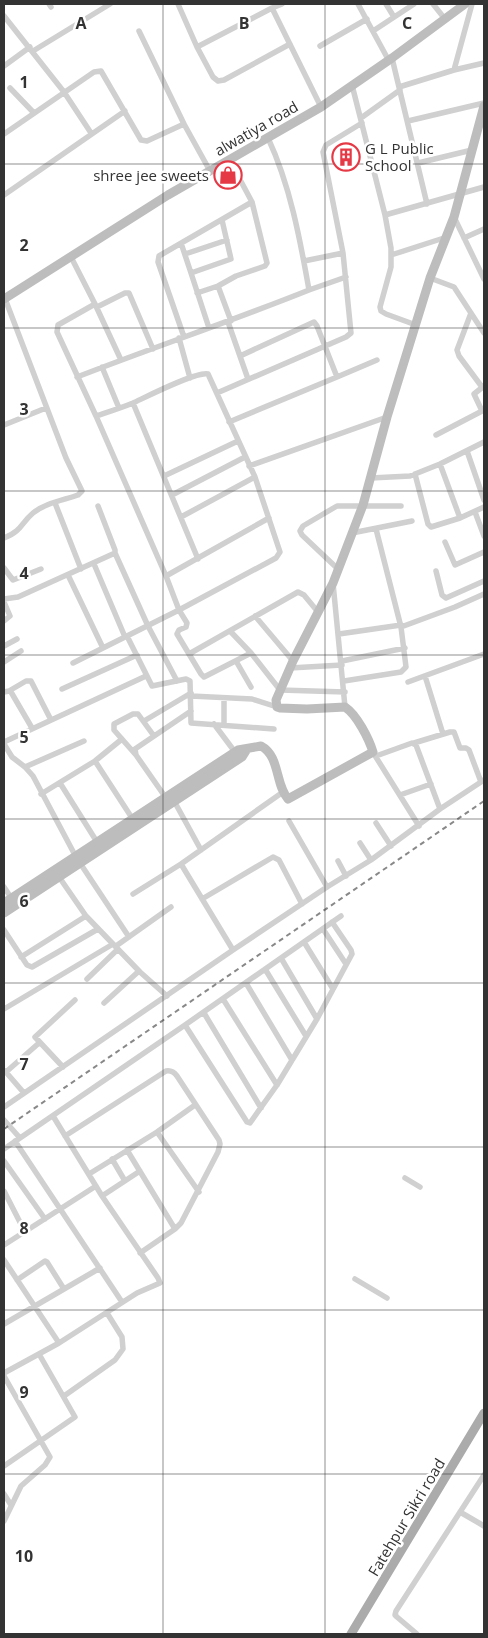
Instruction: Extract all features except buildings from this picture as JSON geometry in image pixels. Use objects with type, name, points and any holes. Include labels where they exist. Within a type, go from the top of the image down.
[{"type":"main road","name":"Fatehpur Sikri road","points":[[351,1634],[484,1413]]},
{"type":"street","points":[[4,66],[110,4]]},
{"type":"street","points":[[178,4],[197,47],[213,77],[218,81],[224,80],[290,44]]},
{"type":"street","points":[[197,47],[282,4]]},
{"type":"street","points":[[358,4],[391,60],[400,89],[427,204]]},
{"type":"street","points":[[386,4],[394,17]]},
{"type":"street","points":[[433,4],[445,19]]},
{"type":"street","name":"alwatiya road","points":[[4,298],[229,159],[322,107],[391,60],[465,4]]},
{"type":"street","points":[[454,70],[472,4]]},
{"type":"street","points":[[373,31],[409,5]]},
{"type":"street","points":[[272,8],[322,107]]},
{"type":"street","points":[[4,16],[32,49],[64,92],[91,133]]},
{"type":"street","points":[[320,46],[366,19]]},
{"type":"street","points":[[139,31],[184,124],[210,171]]},
{"type":"street","points":[[217,393],[346,337],[352,332],[346,277],[323,152],[326,145],[361,121],[400,89],[454,70],[484,63]]},
{"type":"street","points":[[4,134],[94,72],[101,71],[143,141],[184,124]]},
{"type":"street","points":[[352,86],[385,215],[391,255],[391,267],[380,307],[381,311],[416,325]]},
{"type":"street","points":[[10,88],[34,113]]},
{"type":"street","points":[[277,707],[276,700],[280,690],[334,583],[362,505],[430,278],[454,217],[484,105],[408,121]]},
{"type":"street","points":[[4,195],[125,111]]},
{"type":"street","points":[[268,138],[283,172],[309,290]]},
{"type":"street","points":[[418,163],[472,150]]},
{"type":"street","points":[[197,293],[265,266],[267,263],[252,202],[229,159]]},
{"type":"street","points":[[385,215],[484,187]]},
{"type":"street","points":[[190,378],[181,337],[158,259],[161,254],[252,202]]},
{"type":"street","points":[[454,217],[484,279]]},
{"type":"street","points":[[191,273],[231,259],[222,220]]},
{"type":"street","points":[[464,238],[484,229]]},
{"type":"street","points":[[391,255],[446,236]]},
{"type":"street","points":[[184,254],[227,240]]},
{"type":"street","points":[[181,243],[209,328]]},
{"type":"street","points":[[304,261],[342,253]]},
{"type":"street","points":[[71,257],[121,360]]},
{"type":"street","points":[[478,266],[484,263]]},
{"type":"street","points":[[77,377],[346,277]]},
{"type":"street","points":[[430,278],[454,287],[484,333]]},
{"type":"street","points":[[218,286],[248,379]]},
{"type":"street","points":[[153,349],[129,292],[61,323],[56,328],[166,576],[179,610],[187,624],[177,634],[204,676],[251,653]]},
{"type":"street","points":[[4,298],[66,458],[82,490],[78,495],[41,508],[33,513],[19,530],[5,538],[4,531]]},
{"type":"street","points":[[436,435],[483,410],[474,394],[483,386],[459,356],[457,350],[472,313]]},
{"type":"street","points":[[240,356],[311,322],[316,323],[337,377]]},
{"type":"street","points":[[229,422],[377,360]]},
{"type":"street","points":[[102,367],[119,408]]},
{"type":"street","points":[[74,663],[179,610],[278,555],[280,550],[254,477],[206,372],[96,416]]},
{"type":"street","points":[[132,403],[198,559]]},
{"type":"street","points":[[4,425],[46,408]]},
{"type":"street","points":[[249,466],[387,417]]},
{"type":"street","points":[[164,476],[238,441]]},
{"type":"street","points":[[371,478],[405,477],[415,474],[484,442]]},
{"type":"street","points":[[467,451],[484,500]]},
{"type":"street","points":[[172,495],[245,457]]},
{"type":"street","points":[[440,464],[460,518]]},
{"type":"street","points":[[415,474],[428,524],[431,527],[460,518],[484,507]]},
{"type":"street","points":[[181,517],[254,477]]},
{"type":"street","points":[[55,503],[81,570]]},
{"type":"street","points":[[98,506],[115,550],[114,554],[176,681]]},
{"type":"street","points":[[339,570],[302,535],[301,528],[337,506],[400,506]]},
{"type":"street","points":[[475,512],[484,533]]},
{"type":"street","points":[[166,576],[269,518]]},
{"type":"street","points":[[352,533],[412,521]]},
{"type":"street","points":[[344,681],[403,671],[406,667],[401,626],[376,529]]},
{"type":"street","points":[[445,542],[455,565],[484,552]]},
{"type":"street","points":[[4,621],[10,616],[4,601],[18,597],[114,554]]},
{"type":"street","points":[[94,564],[126,637],[137,655],[150,685],[190,680],[191,720],[193,724],[274,729]]},
{"type":"street","points":[[4,568],[13,580],[41,569]]},
{"type":"street","points":[[436,571],[442,595],[446,598],[484,581]]},
{"type":"street","points":[[68,575],[103,648]]},
{"type":"street","points":[[334,583],[345,707]]},
{"type":"street","points":[[189,654],[298,592],[304,595],[318,612]]},
{"type":"street","points":[[339,634],[401,626],[456,607],[484,594]]},
{"type":"street","points":[[255,616],[292,665]]},
{"type":"street","points":[[230,631],[251,653],[280,690]]},
{"type":"street","points":[[4,646],[17,639]]},
{"type":"street","points":[[292,665],[342,663],[405,648]]},
{"type":"street","points":[[4,662],[21,652]]},
{"type":"street","points":[[408,682],[484,654]]},
{"type":"street","points":[[62,689],[137,655]]},
{"type":"street","points":[[236,661],[250,687]]},
{"type":"street","points":[[129,937],[78,860],[32,776],[25,767],[12,757],[4,743],[32,728],[146,676]]},
{"type":"street","points":[[425,676],[443,734]]},
{"type":"street","points":[[32,728],[6,691],[26,681],[31,681],[51,720]]},
{"type":"street","points":[[280,690],[345,692]]},
{"type":"street","points":[[144,721],[191,694],[252,699],[277,707],[307,709],[345,707],[356,717],[374,754],[418,826]]},
{"type":"street","points":[[224,698],[224,725]]},
{"type":"street","points":[[136,755],[135,749],[191,711]]},
{"type":"street","points":[[154,736],[140,716],[136,714],[114,724],[113,728],[170,798],[202,850]]},
{"type":"street","points":[[214,724],[235,752]]},
{"type":"street","points":[[4,913],[10,902],[78,860],[235,752],[241,750],[261,746],[269,751],[283,792],[286,798],[290,798],[374,754],[454,732],[460,748],[469,750],[483,781],[440,809],[371,860],[327,887],[63,1067],[4,1105]]},
{"type":"street","points":[[42,794],[95,760],[122,739]]},
{"type":"street","points":[[25,767],[84,741]]},
{"type":"street","points":[[414,743],[418,748],[440,809]]},
{"type":"street","points":[[78,860],[97,842],[132,818],[242,757],[247,750]]},
{"type":"street","points":[[95,760],[132,818]]},
{"type":"street","points":[[60,783],[97,842]]},
{"type":"street","points":[[400,795],[431,784]]},
{"type":"street","points":[[133,894],[202,850],[283,792]]},
{"type":"street","points":[[290,821],[327,887]]},
{"type":"street","points":[[376,823],[391,846]]},
{"type":"street","points":[[360,843],[371,860]]},
{"type":"street","points":[[202,898],[273,857],[279,860],[302,904]]},
{"type":"street","points":[[338,861],[346,876]]},
{"type":"street","points":[[181,864],[233,950]]},
{"type":"street","points":[[57,873],[86,916],[139,971],[167,996]]},
{"type":"street","points":[[4,887],[10,902]]},
{"type":"street","points":[[4,1009],[116,946],[172,907]]},
{"type":"street","points":[[21,957],[86,916]]},
{"type":"street","points":[[4,1149],[185,1026],[341,916]]},
{"type":"street","points":[[185,1026],[248,1123],[252,1122],[317,1019],[352,952],[332,922]]},
{"type":"street","points":[[4,930],[27,965],[32,967],[98,929]]},
{"type":"street","points":[[323,929],[346,964]]},
{"type":"street","points":[[304,942],[333,988]]},
{"type":"street","points":[[87,978],[116,946]]},
{"type":"street","points":[[281,958],[317,1019]]},
{"type":"street","points":[[265,969],[306,1036]]},
{"type":"street","points":[[104,1003],[139,971]]},
{"type":"street","points":[[246,983],[292,1060]]},
{"type":"street","points":[[222,999],[277,1085]]},
{"type":"street","points":[[63,1067],[35,1037],[75,1000]]},
{"type":"street","points":[[204,1012],[261,1108]]},
{"type":"street","points":[[24,1093],[5,1070],[39,1043]]},
{"type":"street","points":[[65,1136],[166,1071],[174,1072],[219,1140],[218,1152],[199,1192],[181,1223],[140,1253]]},
{"type":"street","points":[[89,1174],[195,1106]]},
{"type":"street","points":[[4,1521],[24,1483],[50,1457],[4,1374],[59,1344],[137,1293],[160,1283],[102,1196],[53,1116]]},
{"type":"street","points":[[4,1120],[60,1210],[122,1302]]},
{"type":"street","points":[[157,1132],[199,1192]]},
{"type":"street","points":[[127,1150],[175,1229]]},
{"type":"street","points":[[112,1159],[125,1181]]},
{"type":"street","points":[[4,1160],[45,1219]]},
{"type":"street","points":[[102,1196],[140,1171]]},
{"type":"street","points":[[405,1178],[420,1187]]},
{"type":"street","points":[[4,1245],[96,1186]]},
{"type":"street","points":[[4,1191],[25,1232]]},
{"type":"street","points":[[4,1260],[59,1344]]},
{"type":"street","points":[[17,1280],[45,1261],[64,1289]]},
{"type":"street","points":[[4,1324],[100,1268]]},
{"type":"street","points":[[355,1279],[387,1298]]},
{"type":"street","points":[[64,1396],[115,1360],[123,1349],[123,1342],[107,1313]]},
{"type":"street","points":[[4,1466],[75,1417],[39,1354]]},
{"type":"street","points":[[417,1634],[409,1632],[395,1615],[396,1611],[484,1475]]},
{"type":"street","points":[[4,1494],[11,1505]]},
{"type":"street","points":[[460,1512],[484,1526]]},
{"type":"railway","points":[[4,1129],[484,801]]},
{"type":"place","name":"G L Public School","points":[[346,157]]},
{"type":"place","name":"shree jee sweets","points":[[228,175]]}]
